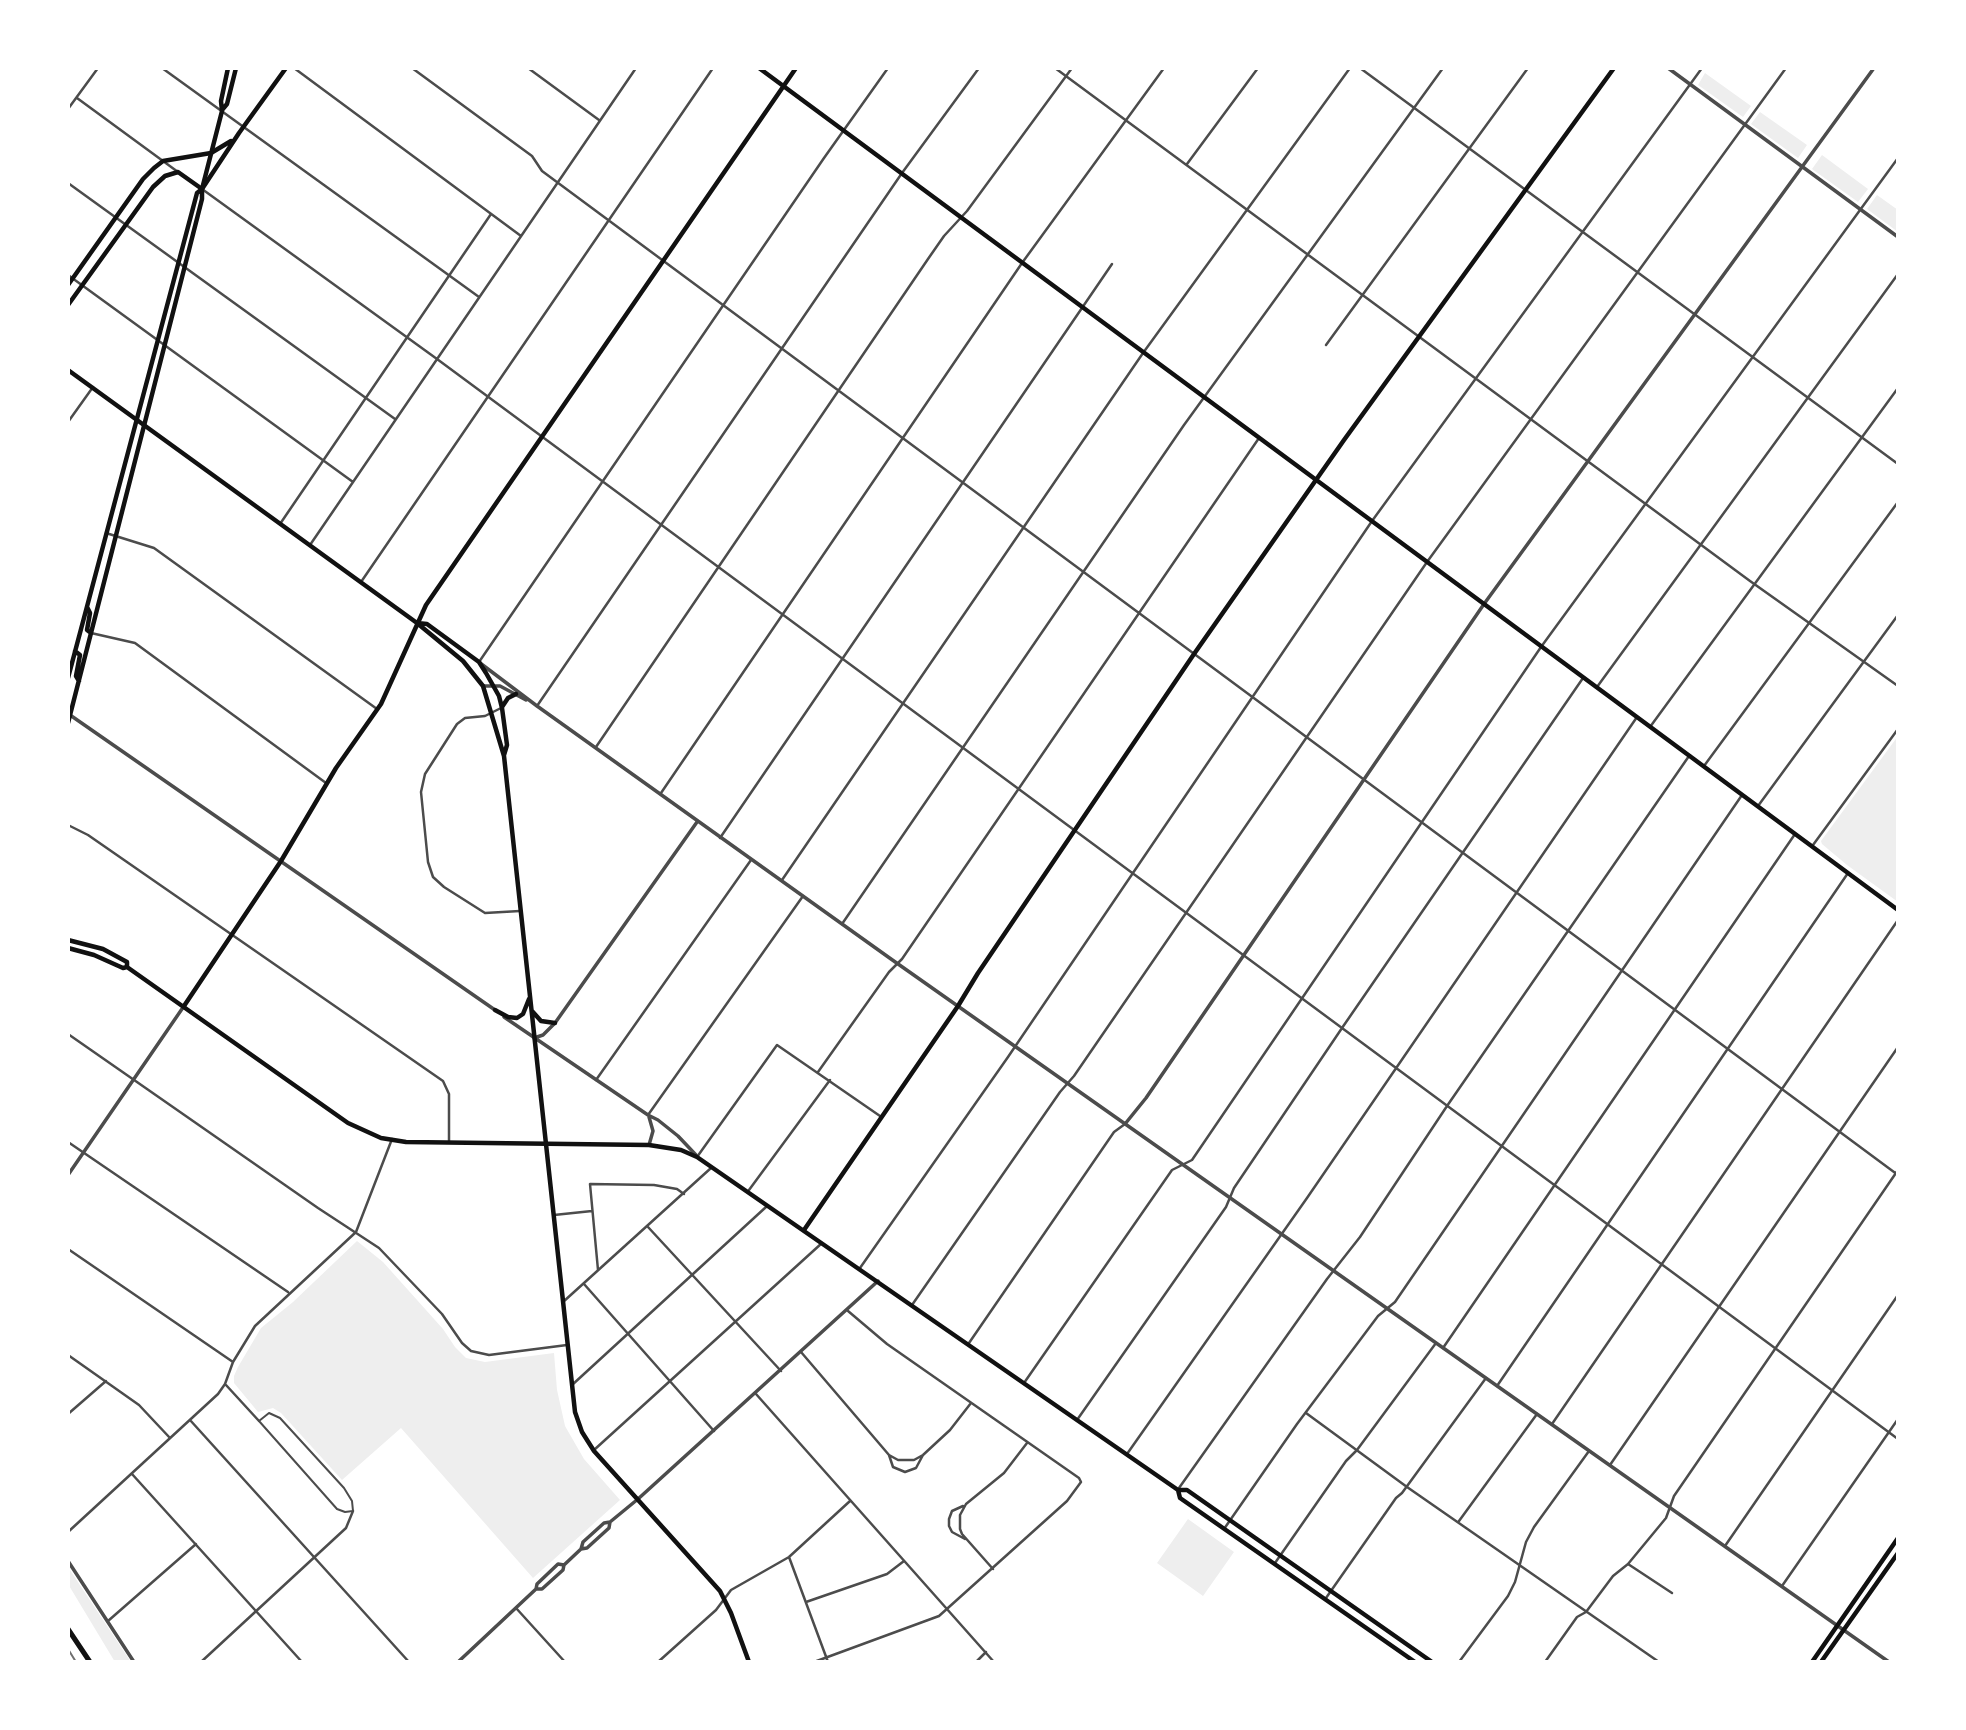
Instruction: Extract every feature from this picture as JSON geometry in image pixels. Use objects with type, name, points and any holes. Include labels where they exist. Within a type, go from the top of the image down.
[{"type":"highway","points":[[69,1630],[89,1662]]},
{"type":"main road","points":[[222,111],[220,101],[229,68]]},
{"type":"main road","points":[[68,723],[203,198],[202,189],[211,153],[236,68]]},
{"type":"main road","points":[[68,678],[72,651],[87,606],[197,193],[286,68]]},
{"type":"main road","points":[[759,68],[1898,910]]},
{"type":"main road","points":[[184,1006],[281,861],[326,783],[377,709],[426,605],[796,68]]},
{"type":"main road","points":[[804,1230],[1194,654],[1316,480],[1614,68]]},
{"type":"main road","points":[[68,285],[70,277],[143,179],[163,161],[211,153],[226,145],[239,133]]},
{"type":"main road","points":[[68,305],[164,176],[178,172],[202,189]]},
{"type":"main road","points":[[68,370],[416,623],[463,661],[483,686],[504,756],[571,1386],[578,1422],[594,1451],[701,1569],[725,1600],[749,1662]]},
{"type":"main road","points":[[87,606],[90,613],[86,629],[91,633]]},
{"type":"main road","points":[[416,623],[427,624],[478,662],[494,685],[502,708],[507,745],[504,756]]},
{"type":"main road","points":[[72,651],[80,655],[76,676],[79,681]]},
{"type":"main road","points":[[502,708],[508,698],[516,694]]},
{"type":"main road","points":[[68,940],[103,949],[127,962],[127,967]]},
{"type":"main road","points":[[68,948],[94,955],[123,968],[127,967],[348,1123],[370,1134],[392,1139],[449,1142],[649,1145],[672,1147],[697,1157],[1178,1490],[1187,1490],[1432,1662]]},
{"type":"main road","points":[[495,1010],[508,1017],[520,1017],[526,1010],[530,995]]},
{"type":"main road","points":[[531,1010],[541,1021],[555,1023]]},
{"type":"main road","points":[[1178,1490],[1180,1498],[1224,1530],[1415,1662]]},
{"type":"main road","points":[[1812,1662],[1898,1538]]},
{"type":"main road","points":[[1821,1662],[1898,1553]]},
{"type":"street","points":[[68,109],[98,68]]},
{"type":"street","points":[[162,68],[479,297]]},
{"type":"street","points":[[294,68],[521,236]]},
{"type":"street","points":[[412,68],[532,156],[542,171],[558,183],[1897,1173],[1674,1496],[1666,1518],[1628,1564],[1613,1576],[1586,1612],[1577,1617],[1545,1662]]},
{"type":"street","points":[[528,68],[600,121]]},
{"type":"street","points":[[309,545],[636,68]]},
{"type":"street","points":[[361,582],[713,68]]},
{"type":"street","points":[[888,68],[478,662],[751,860],[1889,1662]]},
{"type":"street","points":[[537,706],[902,173],[979,68]]},
{"type":"street","points":[[1055,68],[1898,686]]},
{"type":"street","points":[[595,748],[934,250],[1072,68]]},
{"type":"street","points":[[659,794],[1022,263],[1164,68]]},
{"type":"street","points":[[1187,164],[1258,68]]},
{"type":"street","points":[[781,881],[1143,353],[1350,68]]},
{"type":"street","points":[[1360,68],[1898,464]]},
{"type":"street","points":[[842,924],[1204,397],[1443,68]]},
{"type":"street","points":[[1326,345],[1528,68]]},
{"type":"street","points":[[1668,68],[1898,237]]},
{"type":"street","points":[[860,1268],[1372,521],[1702,68]]},
{"type":"street","points":[[912,1305],[1427,562],[1786,68]]},
{"type":"street","points":[[968,1344],[1114,1132],[1139,1108],[1484,604],[1874,68]]},
{"type":"street","points":[[76,98],[178,172]]},
{"type":"street","points":[[1024,1383],[1172,1170],[1192,1160],[1541,647],[1898,158]]},
{"type":"street","points":[[68,183],[395,419]]},
{"type":"street","points":[[202,189],[542,436],[1898,1439]]},
{"type":"street","points":[[280,524],[491,214]]},
{"type":"street","points":[[720,838],[1112,264]]},
{"type":"street","points":[[1596,687],[1898,274]]},
{"type":"street","points":[[70,277],[353,482]]},
{"type":"street","points":[[68,422],[93,387]]},
{"type":"street","points":[[1650,727],[1898,388]]},
{"type":"street","points":[[818,1072],[889,971],[898,963],[1259,438]]},
{"type":"street","points":[[1704,766],[1898,502]]},
{"type":"street","points":[[106,533],[154,548],[377,709]]},
{"type":"street","points":[[1758,806],[1898,615]]},
{"type":"street","points":[[91,633],[135,643],[326,783]]},
{"type":"street","points":[[1077,1420],[1583,678]]},
{"type":"street","points":[[483,686],[494,685],[537,706]]},
{"type":"street","points":[[502,708],[460,720],[425,774],[421,792],[429,870],[438,882],[480,911],[520,911]]},
{"type":"street","points":[[69,714],[534,1038],[658,1120],[678,1136],[697,1157],[777,1045],[882,1117]]},
{"type":"street","points":[[1127,1454],[1282,1234],[1637,717]]},
{"type":"street","points":[[1812,846],[1898,729]]},
{"type":"street","points":[[1178,1490],[1360,1237],[1447,1106],[1689,756]]},
{"type":"street","points":[[1224,1530],[1378,1316],[1401,1293],[1742,795]]},
{"type":"street","points":[[534,1038],[543,1035],[555,1023],[697,821]]},
{"type":"street","points":[[68,825],[75,826],[446,1084],[449,1094],[449,1142]]},
{"type":"street","points":[[1443,1348],[1795,834]]},
{"type":"street","points":[[596,1080],[751,860]]},
{"type":"street","points":[[1497,1386],[1848,873]]},
{"type":"street","points":[[648,1115],[803,896]]},
{"type":"street","points":[[1552,1424],[1898,920]]},
{"type":"street","points":[[68,1175],[184,1006]]},
{"type":"street","points":[[68,1034],[390,1257],[471,1351],[489,1355],[567,1345]]},
{"type":"street","points":[[1610,1465],[1898,1046]]},
{"type":"street","points":[[748,1190],[830,1080]]},
{"type":"street","points":[[648,1115],[653,1124],[649,1145]]},
{"type":"street","points":[[68,1532],[218,1394],[255,1325],[356,1232],[392,1139]]},
{"type":"street","points":[[68,1142],[289,1293]]},
{"type":"street","points":[[563,1302],[713,1166]]},
{"type":"street","points":[[598,1272],[590,1184],[654,1185],[677,1189],[684,1194]]},
{"type":"street","points":[[571,1386],[768,1205]]},
{"type":"street","points":[[553,1216],[592,1211]]},
{"type":"street","points":[[648,1227],[781,1371]]},
{"type":"street","points":[[594,1451],[822,1243]]},
{"type":"street","points":[[68,1249],[233,1362]]},
{"type":"street","points":[[458,1662],[536,1590],[537,1584],[558,1564],[564,1565],[581,1549],[583,1542],[604,1523],[610,1522],[638,1499],[715,1431],[878,1281]]},
{"type":"street","points":[[584,1284],[715,1431]]},
{"type":"street","points":[[1725,1546],[1898,1294]]},
{"type":"street","points":[[814,1662],[827,1660],[939,1616],[1067,1501],[1081,1480],[887,1344],[848,1311]]},
{"type":"street","points":[[1274,1565],[1346,1461],[1436,1343]]},
{"type":"street","points":[[801,1352],[889,1455],[906,1461],[923,1455]]},
{"type":"street","points":[[68,1355],[139,1405],[170,1438]]},
{"type":"street","points":[[1325,1600],[1396,1498],[1407,1487],[1486,1378]]},
{"type":"street","points":[[68,1414],[106,1381]]},
{"type":"street","points":[[225,1384],[259,1421]]},
{"type":"street","points":[[756,1394],[995,1662]]},
{"type":"street","points":[[889,1455],[893,1467],[905,1472],[916,1468],[923,1455],[950,1430],[971,1403]]},
{"type":"street","points":[[1307,1413],[1407,1487],[1659,1662]]},
{"type":"street","points":[[1459,1521],[1537,1414]]},
{"type":"street","points":[[1782,1586],[1898,1419]]},
{"type":"street","points":[[190,1420],[409,1662]]},
{"type":"street","points":[[966,1540],[952,1532],[949,1519],[952,1511],[966,1504],[1004,1473],[1027,1443]]},
{"type":"street","points":[[1459,1662],[1508,1596],[1534,1527],[1589,1451]]},
{"type":"street","points":[[132,1474],[302,1662]]},
{"type":"street","points":[[658,1662],[725,1600],[731,1590],[789,1557],[850,1500]]},
{"type":"street","points":[[966,1504],[959,1522],[960,1529],[966,1540],[993,1569]]},
{"type":"street","points":[[201,1662],[346,1528],[353,1511]]},
{"type":"street","points":[[108,1621],[196,1544]]},
{"type":"street","points":[[789,1557],[827,1660]]},
{"type":"street","points":[[68,1561],[134,1662]]},
{"type":"street","points":[[806,1602],[887,1574],[904,1561]]},
{"type":"street","points":[[1628,1564],[1672,1593]]},
{"type":"street","points":[[516,1608],[565,1662]]},
{"type":"street","points":[[976,1662],[986,1652]]},
{"type":"lane","points":[[269,1413],[280,1418],[344,1488],[352,1501],[353,1511],[337,1509],[259,1421],[269,1413]]},
{"type":"shaded area","points":[[1705,73],[1751,106],[1743,117],[1698,85]]},
{"type":"shaded area","points":[[1760,112],[1807,145],[1798,158],[1751,124]]},
{"type":"shaded area","points":[[1822,155],[1868,189],[1858,202],[1812,169]]},
{"type":"shaded area","points":[[1877,195],[1898,210],[1898,232],[1867,209]]},
{"type":"shaded area","points":[[1898,736],[1898,902],[1847,865],[1821,841]]},
{"type":"shaded area","points":[[357,1241],[383,1262],[466,1358],[485,1362],[554,1353],[557,1390],[565,1426],[584,1459],[620,1500],[533,1578],[401,1428],[342,1480],[281,1413],[273,1408],[258,1412],[234,1383],[238,1367],[261,1328],[293,1302]]},
{"type":"shaded area","points":[[1188,1519],[1234,1552],[1203,1596],[1157,1563]]},
{"type":"shaded area","points":[[68,1567],[131,1662],[115,1662],[68,1584]]},
{"type":"tram line","points":[[68,1649],[76,1662]]}]
